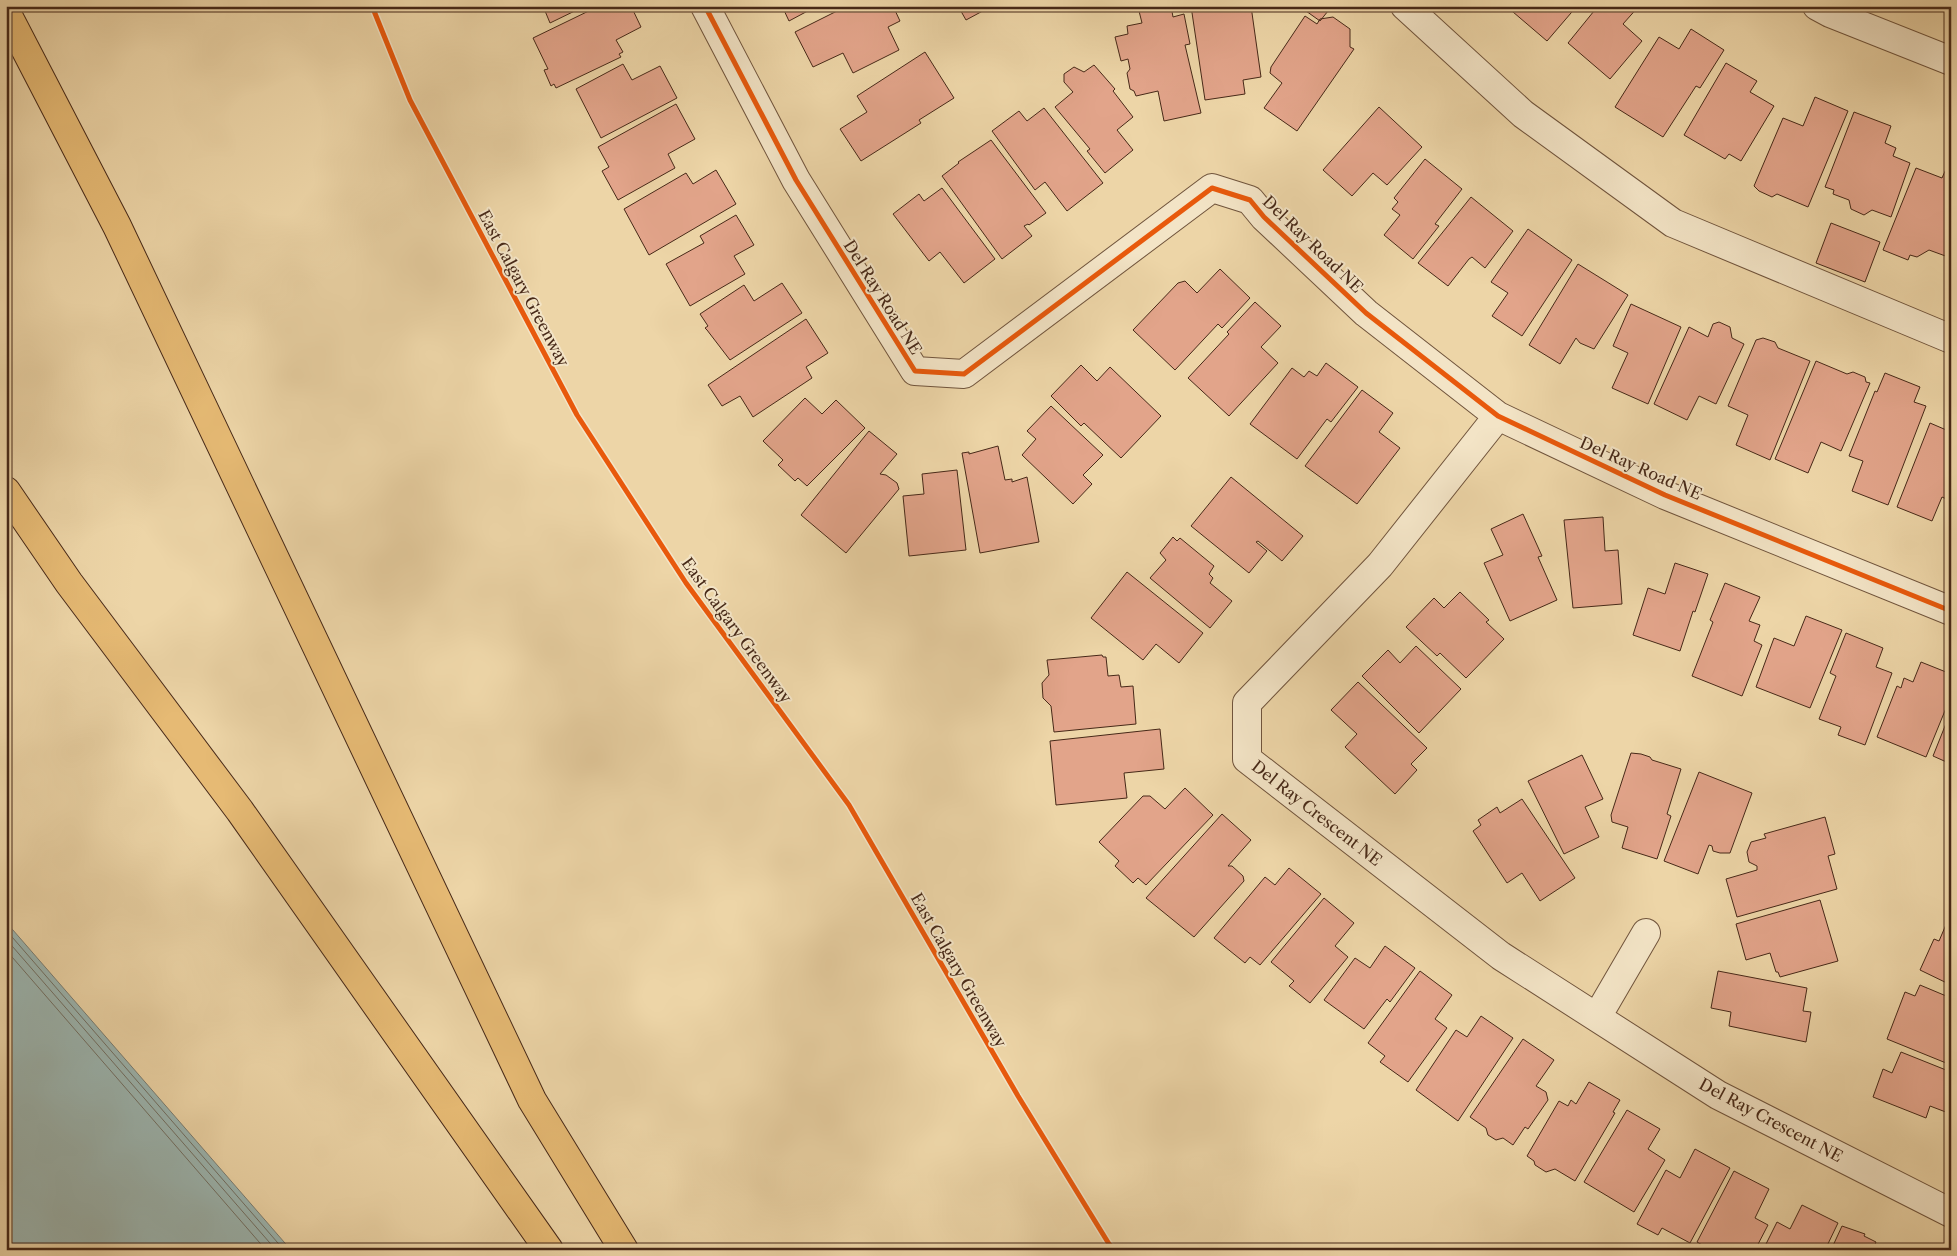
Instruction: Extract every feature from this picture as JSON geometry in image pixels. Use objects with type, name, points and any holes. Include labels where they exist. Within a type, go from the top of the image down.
[{"type":"highway","points":[[6,12],[117,226],[532,1100],[624,1250]]},
{"type":"highway","points":[[6,491],[69,583],[240,811],[549,1250]]},
{"type":"street","name":"Del Ray Road NE","points":[[705,6],[796,180],[915,371],[964,374],[1212,188],[1250,200],[1264,217],[1366,313],[1498,416],[1665,495],[1951,610]]},
{"type":"street","points":[[1404,6],[1523,114],[1673,223],[1951,339]]},
{"type":"street","points":[[1817,6],[1830,14],[1951,62]]},
{"type":"street","name":"Del Ray Crescent NE","points":[[1498,416],[1380,565],[1247,703],[1247,759],[1501,956],[1718,1095],[1951,1213]]},
{"type":"street","points":[[1597,1017],[1646,933]]},
{"type":"water","points":[[6,922],[291,1250],[6,1250]]},
{"type":"building","points":[[543,6],[585,6],[550,23]]},
{"type":"building","points":[[599,6],[631,6],[641,27],[616,40],[623,52],[619,54],[621,57],[556,88],[554,84],[551,86],[544,70],[548,69],[533,38]]},
{"type":"building","points":[[782,6],[817,6],[789,21]]},
{"type":"building","points":[[847,6],[893,6],[900,21],[888,27],[899,50],[853,73],[843,53],[813,67],[795,32]]},
{"type":"building","points":[[958,6],[992,6],[966,20]]},
{"type":"building","points":[[1171,6],[1173,17],[1184,14],[1190,44],[1185,45],[1201,113],[1164,121],[1158,91],[1136,96],[1134,91],[1130,89],[1127,73],[1130,69],[1128,59],[1121,61],[1115,37],[1128,34],[1127,26],[1142,23],[1139,11]]},
{"type":"building","points":[[1191,6],[1251,6],[1261,77],[1243,80],[1245,94],[1205,100]]},
{"type":"building","points":[[1299,6],[1332,6],[1320,21]]},
{"type":"building","points":[[1506,6],[1577,6],[1547,41]]},
{"type":"building","points":[[1590,6],[1639,6],[1623,24],[1642,41],[1610,79],[1568,43],[1594,11]]},
{"type":"building","points":[[1305,16],[1317,24],[1320,19],[1333,17],[1350,29],[1350,47],[1354,49],[1297,131],[1264,108],[1282,83],[1270,73],[1271,67]]},
{"type":"building","points":[[1691,29],[1724,50],[1700,88],[1696,86],[1663,137],[1615,107],[1659,37],[1679,49]]},
{"type":"building","points":[[925,52],[954,98],[919,120],[921,123],[861,161],[840,129],[867,112],[857,96]]},
{"type":"building","points":[[1726,63],[1757,81],[1750,92],[1774,106],[1741,161],[1729,154],[1725,159],[1684,135]]},
{"type":"building","points":[[623,64],[632,80],[660,66],[677,98],[601,138],[576,89]]},
{"type":"building","points":[[1094,65],[1115,89],[1113,91],[1133,117],[1117,130],[1133,150],[1105,173],[1087,151],[1090,149],[1055,107],[1073,92],[1064,82],[1064,74],[1074,67],[1084,72]]},
{"type":"building","points":[[1815,97],[1848,111],[1808,207],[1777,194],[1772,197],[1759,191],[1754,186],[1783,118],[1803,126]]},
{"type":"building","points":[[676,104],[695,139],[668,154],[675,168],[618,200],[602,171],[609,167],[598,147]]},
{"type":"building","points":[[1379,107],[1422,147],[1387,185],[1373,173],[1352,196],[1323,170]]},
{"type":"building","points":[[1044,108],[1103,183],[1067,211],[1045,182],[1035,190],[992,131],[1019,111],[1027,121]]},
{"type":"building","points":[[1854,112],[1891,126],[1885,143],[1896,148],[1893,156],[1910,163],[1891,217],[1872,210],[1864,215],[1851,209],[1849,200],[1833,194],[1834,190],[1825,187]]},
{"type":"building","points":[[991,140],[1046,213],[1029,225],[1024,226],[1032,236],[1002,259],[942,176],[958,162]]},
{"type":"building","points":[[1951,158],[1951,258],[1929,250],[1917,257],[1910,255],[1908,260],[1883,250],[1916,168],[1942,178]]},
{"type":"building","points":[[1425,159],[1462,189],[1435,224],[1439,226],[1413,259],[1384,235],[1400,215],[1392,209],[1398,202],[1394,198]]},
{"type":"building","points":[[716,170],[736,204],[649,255],[624,209],[686,173],[693,184]]},
{"type":"building","points":[[942,188],[995,259],[964,283],[940,252],[929,261],[893,214],[919,194],[924,201]]},
{"type":"building","points":[[1471,197],[1513,231],[1485,268],[1472,257],[1448,286],[1418,263]]},
{"type":"building","points":[[736,215],[754,245],[734,256],[745,274],[690,306],[666,264],[704,243],[700,236]]},
{"type":"building","points":[[1831,223],[1880,242],[1865,282],[1816,263]]},
{"type":"building","points":[[1528,229],[1572,260],[1522,336],[1492,316],[1508,293],[1491,282]]},
{"type":"building","points":[[1578,264],[1628,295],[1594,349],[1580,343],[1576,338],[1560,364],[1529,345]]},
{"type":"building","points":[[1220,269],[1250,298],[1222,328],[1218,324],[1175,370],[1133,330],[1178,283],[1185,281],[1197,293]]},
{"type":"building","points":[[782,283],[802,313],[730,360],[705,328],[708,326],[700,314],[744,285],[754,301]]},
{"type":"building","points":[[1255,302],[1281,326],[1261,347],[1278,363],[1229,416],[1188,378],[1229,334],[1227,332]]},
{"type":"building","points":[[1631,304],[1681,327],[1648,404],[1612,388],[1628,353],[1613,346]]},
{"type":"building","points":[[806,319],[828,353],[806,367],[812,378],[753,417],[740,396],[722,406],[708,385]]},
{"type":"building","points":[[1719,322],[1730,327],[1732,338],[1744,344],[1716,404],[1699,396],[1687,420],[1654,404],[1689,327],[1708,337],[1713,324]]},
{"type":"building","points":[[1763,338],[1775,342],[1778,348],[1810,361],[1770,460],[1736,445],[1748,415],[1728,406],[1756,340]]},
{"type":"building","points":[[1816,361],[1847,374],[1853,372],[1865,377],[1866,382],[1870,383],[1841,451],[1821,442],[1808,473],[1775,459]]},
{"type":"building","points":[[1326,363],[1358,387],[1331,422],[1327,419],[1297,459],[1250,424],[1292,368],[1304,377],[1309,371],[1317,376]]},
{"type":"building","points":[[1081,365],[1097,381],[1110,367],[1161,416],[1121,458],[1084,423],[1081,426],[1051,396]]},
{"type":"building","points":[[1885,373],[1920,387],[1914,402],[1926,406],[1888,505],[1852,491],[1863,461],[1849,456],[1875,391],[1877,392]]},
{"type":"building","points":[[1362,390],[1393,413],[1379,432],[1400,448],[1357,504],[1305,466]]},
{"type":"building","points":[[805,398],[822,414],[836,400],[865,428],[807,486],[798,478],[795,481],[778,465],[783,460],[763,441]]},
{"type":"building","points":[[1051,406],[1103,455],[1083,475],[1092,484],[1073,504],[1022,455],[1036,439],[1027,431]]},
{"type":"building","points":[[1930,423],[1951,432],[1951,501],[1942,497],[1932,521],[1897,507]]},
{"type":"building","points":[[869,431],[897,454],[880,474],[886,475],[897,483],[899,489],[846,553],[801,515]]},
{"type":"building","points":[[998,446],[1005,480],[1012,479],[1012,482],[1027,477],[1039,542],[980,553],[962,453],[969,452],[969,454]]},
{"type":"building","points":[[957,470],[966,550],[909,556],[903,496],[924,494],[922,474]]},
{"type":"building","points":[[1231,477],[1303,536],[1282,561],[1258,541],[1256,542],[1267,551],[1249,573],[1191,526]]},
{"type":"building","points":[[1523,514],[1542,556],[1538,557],[1557,600],[1510,621],[1484,563],[1503,555],[1491,529]]},
{"type":"building","points":[[1603,517],[1605,551],[1618,550],[1622,604],[1573,608],[1564,520]]},
{"type":"building","points":[[1173,537],[1177,541],[1180,538],[1214,566],[1209,574],[1213,578],[1210,583],[1232,601],[1210,628],[1150,578],[1166,560],[1160,553]]},
{"type":"building","points":[[1675,563],[1708,574],[1680,651],[1633,635],[1648,588],[1665,594]]},
{"type":"building","points":[[1127,572],[1203,633],[1179,663],[1156,644],[1143,660],[1091,618]]},
{"type":"building","points":[[1725,583],[1760,597],[1749,621],[1760,625],[1754,641],[1762,645],[1742,696],[1692,676],[1713,622],[1710,620]]},
{"type":"building","points":[[1460,592],[1489,620],[1486,622],[1504,639],[1466,678],[1440,653],[1437,656],[1406,627],[1434,598],[1444,608]]},
{"type":"building","points":[[1806,616],[1842,630],[1810,708],[1756,687],[1774,638],[1794,646]]},
{"type":"building","points":[[1846,633],[1883,648],[1876,667],[1892,673],[1865,745],[1838,735],[1841,727],[1819,719],[1836,676],[1830,673]]},
{"type":"building","points":[[1416,646],[1461,689],[1419,733],[1362,676],[1388,650],[1400,663]]},
{"type":"building","points":[[1102,655],[1106,657],[1108,676],[1119,675],[1121,687],[1133,686],[1136,724],[1054,732],[1051,706],[1043,698],[1042,683],[1049,675],[1047,660]]},
{"type":"building","points":[[1921,662],[1951,674],[1951,696],[1926,757],[1877,737],[1897,686],[1901,688],[1904,678],[1913,682]]},
{"type":"building","points":[[1358,682],[1427,748],[1411,764],[1417,770],[1395,794],[1345,747],[1357,734],[1331,710]]},
{"type":"building","points":[[1951,711],[1951,764],[1933,756]]},
{"type":"building","points":[[1160,729],[1164,769],[1124,773],[1127,798],[1056,805],[1050,741]]},
{"type":"building","points":[[1631,753],[1641,754],[1650,757],[1652,760],[1681,769],[1667,814],[1671,816],[1657,859],[1622,848],[1628,827],[1612,822],[1611,815]]},
{"type":"building","points":[[1582,755],[1603,799],[1585,807],[1599,837],[1564,854],[1528,781]]},
{"type":"building","points":[[1699,772],[1752,793],[1730,853],[1713,851],[1712,846],[1709,845],[1698,874],[1664,861]]},
{"type":"building","points":[[1185,788],[1213,815],[1146,885],[1138,878],[1133,883],[1115,866],[1119,861],[1099,842],[1143,796],[1150,796],[1165,809]]},
{"type":"building","points":[[1522,799],[1575,878],[1540,901],[1522,873],[1507,883],[1473,831],[1481,825],[1478,820],[1497,807],[1500,813]]},
{"type":"building","points":[[1222,814],[1251,840],[1228,866],[1232,866],[1243,876],[1244,881],[1194,937],[1146,898]]},
{"type":"building","points":[[1825,817],[1835,854],[1828,856],[1837,889],[1737,917],[1726,879],[1757,870],[1757,866],[1749,862],[1747,852],[1751,842],[1766,838],[1764,834]]},
{"type":"building","points":[[1289,868],[1321,894],[1260,965],[1250,957],[1245,963],[1214,938],[1265,877],[1275,885]]},
{"type":"building","points":[[1324,898],[1354,923],[1335,946],[1348,957],[1310,1003],[1289,986],[1294,981],[1271,962]]},
{"type":"building","points":[[1820,900],[1838,961],[1780,977],[1778,972],[1776,972],[1770,953],[1746,960],[1736,924]]},
{"type":"building","points":[[1948,920],[1951,921],[1951,985],[1920,970],[1934,939],[1939,941]]},
{"type":"building","points":[[1385,946],[1415,968],[1390,1002],[1387,999],[1364,1029],[1324,1000],[1355,958],[1370,968]]},
{"type":"building","points":[[1420,971],[1452,995],[1435,1019],[1447,1028],[1408,1082],[1380,1062],[1385,1056],[1368,1043]]},
{"type":"building","points":[[1718,971],[1807,988],[1803,1011],[1811,1012],[1806,1042],[1729,1026],[1731,1012],[1711,1008]]},
{"type":"building","points":[[1920,985],[1951,998],[1951,1065],[1887,1039],[1905,992],[1915,996]]},
{"type":"building","points":[[1481,1016],[1513,1038],[1458,1121],[1416,1090],[1456,1030],[1467,1037]]},
{"type":"building","points":[[1523,1039],[1554,1060],[1536,1086],[1546,1092],[1548,1100],[1528,1129],[1525,1127],[1513,1145],[1503,1138],[1496,1140],[1488,1135],[1486,1128],[1470,1117]]},
{"type":"building","points":[[1901,1052],[1951,1072],[1951,1114],[1930,1106],[1926,1118],[1873,1097],[1883,1069],[1892,1073]]},
{"type":"building","points":[[1589,1082],[1620,1100],[1613,1112],[1615,1113],[1575,1181],[1555,1169],[1546,1172],[1535,1165],[1534,1161],[1527,1156],[1559,1101],[1568,1106],[1571,1100],[1576,1104]]},
{"type":"building","points":[[1627,1110],[1660,1129],[1648,1149],[1665,1160],[1634,1212],[1584,1182]]},
{"type":"building","points":[[1695,1149],[1730,1168],[1690,1243],[1662,1228],[1658,1235],[1637,1224],[1666,1170],[1680,1178]]},
{"type":"building","points":[[1734,1171],[1769,1189],[1755,1218],[1768,1225],[1755,1250],[1711,1250],[1697,1242]]},
{"type":"building","points":[[1802,1205],[1838,1223],[1825,1250],[1763,1250],[1777,1222],[1790,1229]]},
{"type":"building","points":[[1842,1226],[1865,1234],[1864,1236],[1876,1242],[1873,1250],[1831,1250]]},
{"type":"cycle path","name":"East Calgary Greenway","points":[[372,6],[410,100],[577,415],[686,583],[849,805],[1018,1096],[1109,1244],[1115,1250]]},
{"type":"cycle path","points":[[705,6],[796,180],[915,371],[964,374],[1212,188],[1250,200],[1264,217],[1366,313],[1498,416],[1665,495],[1951,611]]}]
